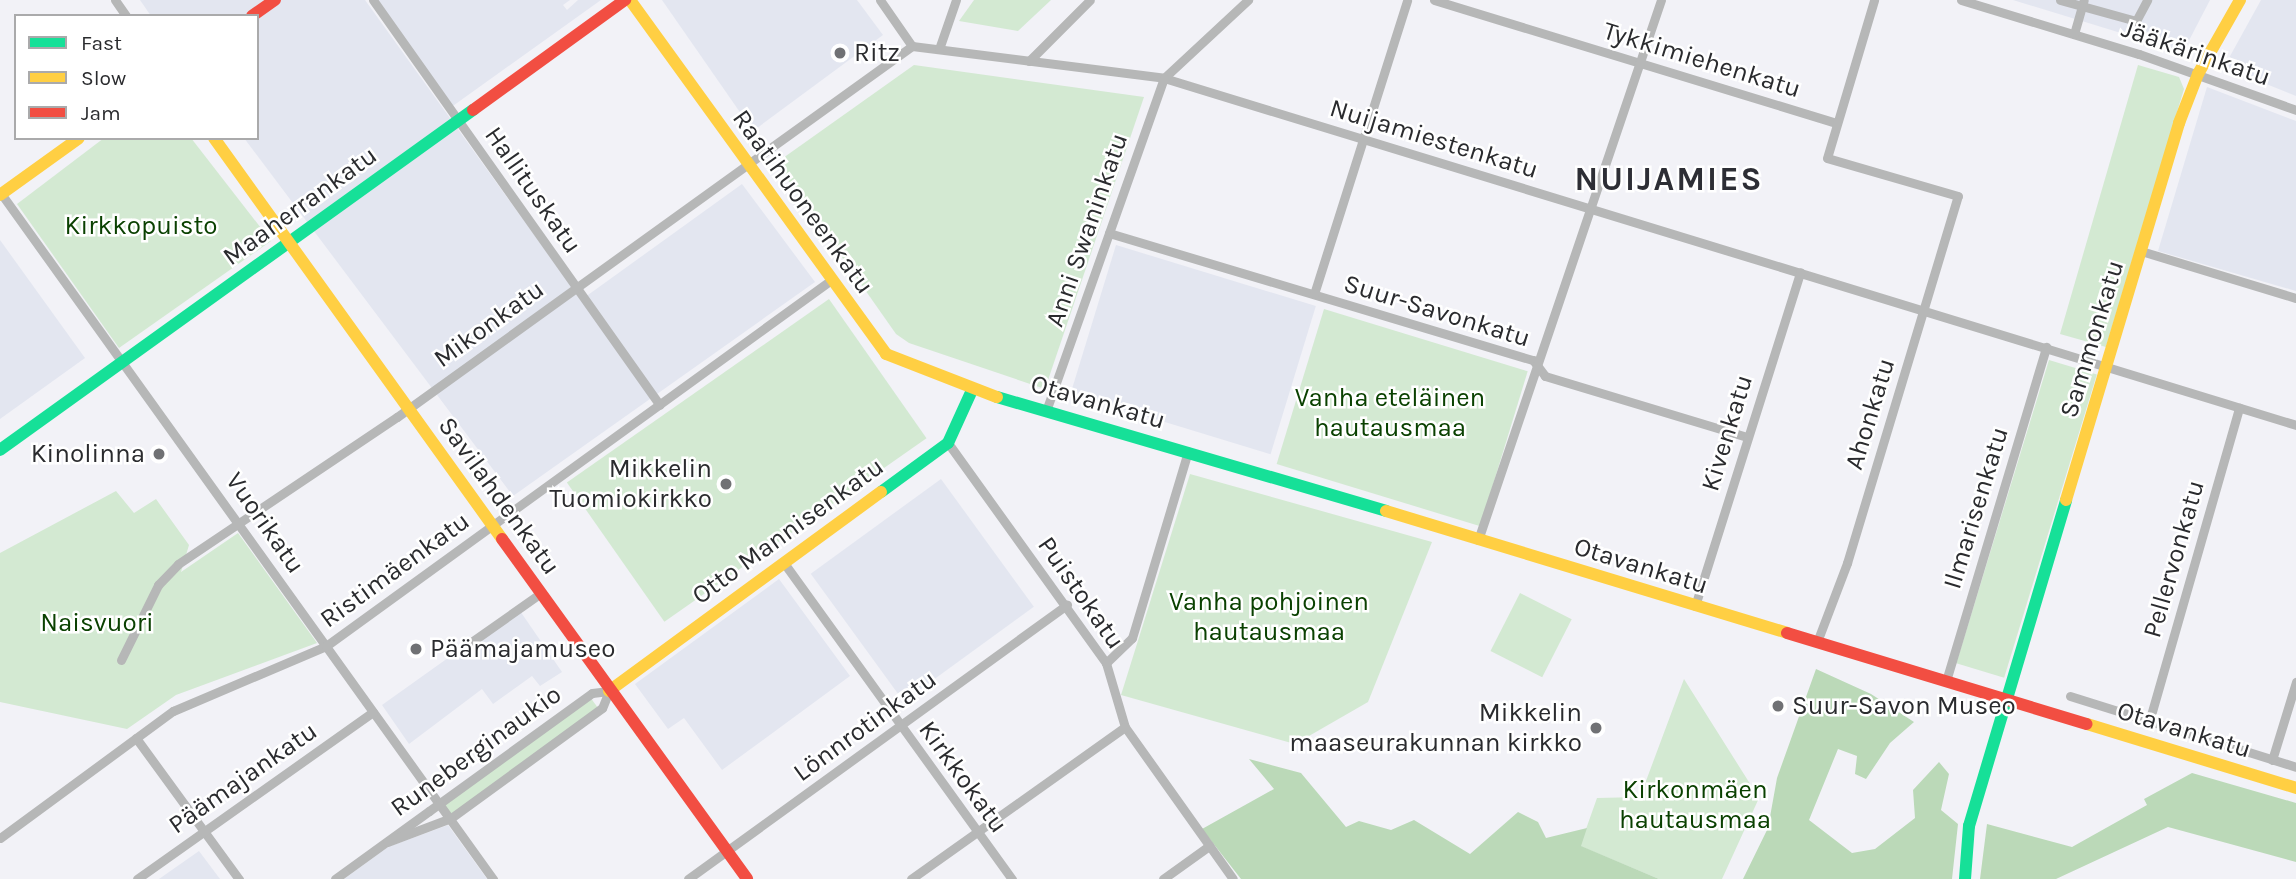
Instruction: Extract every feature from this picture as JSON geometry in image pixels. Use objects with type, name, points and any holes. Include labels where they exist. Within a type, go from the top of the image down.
[{"type":"main road","points":[[255,14],[275,0]]},
{"type":"main road","name":"Maaherrankatu","points":[[0,450],[628,0]]},
{"type":"main road","name":"Raatihuoneenkatu","points":[[628,0],[886,354],[972,390]]},
{"type":"main road","name":"Sammonkatu","points":[[1965,879],[1969,825],[2141,251],[2198,74],[2240,0]]},
{"type":"main road","points":[[0,194],[76,140]]},
{"type":"main road","name":"Savilahdenkatu","points":[[215,140],[609,691],[747,879]]},
{"type":"main road","name":"Otavankatu","points":[[972,390],[1188,451],[2296,788]]},
{"type":"main road","name":"Otto Mannisenkatu","points":[[609,691],[948,443],[972,390]]},
{"type":"street","name":"Hallituskatu","points":[[373,0],[660,405]]},
{"type":"street","points":[[880,0],[912,46]]},
{"type":"street","points":[[939,49],[956,0]]},
{"type":"street","points":[[1029,61],[1090,0]]},
{"type":"street","points":[[1164,78],[1248,0]]},
{"type":"street","points":[[1314,294],[1407,0]]},
{"type":"street","name":"Tykkimiehenkatu","points":[[1434,0],[1837,123]]},
{"type":"street","points":[[1478,540],[1642,63],[1661,0]]},
{"type":"street","points":[[1837,123],[1874,0]]},
{"type":"street","name":"Jääkärinkatu","points":[[1961,0],[2198,74],[2296,110]]},
{"type":"street","points":[[2060,0],[2083,3],[2136,22],[2147,0]]},
{"type":"street","points":[[2074,34],[2083,3]]},
{"type":"street","name":"Mikonkatu","points":[[121,660],[158,585],[178,564],[408,408],[912,46]]},
{"type":"street","name":"Nuijamiestenkatu","points":[[912,46],[1164,78],[2296,425]]},
{"type":"street","name":"Anni Swaninkatu","points":[[1046,411],[1164,78]]},
{"type":"street","name":"Ahonkatu","points":[[1817,642],[1847,564],[1958,196],[1827,158],[1837,123]]},
{"type":"street","name":"Vuorikatu","points":[[0,194],[493,879]]},
{"type":"street","name":"Suur-Savonkatu","points":[[1110,233],[1533,360],[1545,376],[1747,437]]},
{"type":"street","points":[[2141,251],[2296,298]]},
{"type":"street","name":"Kivenkatu","points":[[1695,606],[1800,272]]},
{"type":"street","name":"Ristimäenkatu","points":[[0,838],[173,711],[326,646],[831,281]]},
{"type":"street","name":"Ilmarisenkatu","points":[[1946,681],[2046,347]]},
{"type":"street","name":"Pellervonkatu","points":[[2149,722],[2239,408]]},
{"type":"street","name":"Puistokatu","points":[[948,443],[1067,605],[1106,663],[1125,727],[1233,879]]},
{"type":"street","points":[[1106,663],[1132,638],[1188,451]]},
{"type":"street","name":"Kirkkokatu","points":[[784,563],[1012,879]]},
{"type":"street","points":[[470,643],[541,593]]},
{"type":"street","name":"Lönnrotinkatu","points":[[688,879],[1067,605]]},
{"type":"street","points":[[2272,760],[2296,682]]},
{"type":"street","name":"Runeberginaukio","points":[[609,691],[602,708],[451,818],[387,842],[592,693],[609,691]]},
{"type":"street","points":[[2070,696],[2296,767]]},
{"type":"street","name":"Päämajankatu","points":[[137,879],[373,712]]},
{"type":"street","points":[[911,879],[1125,727]]},
{"type":"street","points":[[136,738],[239,879]]},
{"type":"street","points":[[335,879],[387,842]]},
{"type":"street","points":[[1163,879],[1209,846]]},
{"type":"shaded area","points":[[140,0],[365,0],[581,300],[742,184],[815,282],[513,496],[246,140],[259,140],[259,14],[150,14]]},
{"type":"shaded area","points":[[373,0],[570,0],[563,5],[567,10],[578,0],[601,0],[450,108]]},
{"type":"shaded area","points":[[662,0],[857,0],[883,35],[753,131]]},
{"type":"shaded area","points":[[2013,0],[2210,0],[2183,52]]},
{"type":"shaded area","points":[[2261,0],[2296,0],[2296,96],[2224,67]]},
{"type":"shaded area","points":[[2207,87],[2296,121],[2296,291],[2158,251]]},
{"type":"shaded area","points":[[0,240],[85,358],[0,419]]},
{"type":"shaded area","points":[[1116,245],[1316,306],[1271,454],[1071,393]]},
{"type":"shaded area","points":[[941,479],[1034,607],[904,701],[811,574]]},
{"type":"shaded area","points":[[779,579],[850,676],[722,770],[684,718],[668,729],[635,684]]},
{"type":"shaded area","points":[[518,608],[562,672],[540,686],[532,676],[493,704],[482,689],[409,744],[382,705]]},
{"type":"shaded area","points":[[448,825],[487,879],[344,879],[388,847]]},
{"type":"shaded area","points":[[199,851],[220,879],[159,879]]},
{"type":"green space","points":[[974,0],[1051,0],[1018,31],[959,21]]},
{"type":"green space","points":[[914,65],[1144,97],[1045,389],[909,343],[896,334],[776,163]]},
{"type":"green space","points":[[2138,65],[2179,77],[2184,89],[2106,347],[2060,334]]},
{"type":"green space","name":"Kirkkopuisto","points":[[101,140],[193,140],[271,241],[119,348],[17,204]]},
{"type":"green space","points":[[829,299],[927,438],[664,622],[567,483]]},
{"type":"green space","name":"Vanha eteläinen hautausmaa","points":[[1324,309],[1528,371],[1480,526],[1277,464]]},
{"type":"green space","points":[[2049,360],[2097,375],[2004,678],[1956,663]]},
{"type":"green space","name":"Vanha pohjoinen hautausmaa","points":[[1190,474],[1432,542],[1368,702],[1295,744],[1121,695]]},
{"type":"green space","name":"Naisvuori","points":[[116,491],[134,513],[156,499],[189,545],[181,572],[238,533],[317,643],[176,695],[127,729],[0,702],[0,553]]},
{"type":"green space","points":[[1520,593],[1572,619],[1542,677],[1490,651]]},
{"type":"green space","points":[[1816,669],[1871,694],[1914,722],[1890,743],[1866,779],[1855,774],[1857,756],[1838,749],[1809,820],[1852,853],[1875,849],[1915,818],[1913,790],[1939,762],[1949,774],[1941,810],[1958,824],[1952,879],[1743,879],[1768,828],[1777,778]]},
{"type":"green space","name":"Kirkonmäen hautausmaa","points":[[1684,679],[1759,798],[1722,879],[1659,879],[1580,846],[1597,798],[1640,797]]},
{"type":"green space","points":[[590,697],[598,708],[450,816],[442,805]]},
{"type":"green space","points":[[1249,759],[1301,773],[1346,827],[1359,821],[1391,830],[1414,820],[1470,854],[1518,812],[1538,822],[1546,838],[1587,828],[1581,846],[1659,879],[1241,879],[1202,829],[1274,789]]},
{"type":"green space","points":[[2192,773],[2296,803],[2296,862],[2168,827],[2056,879],[1980,879],[1987,824],[2072,847],[2147,805],[2144,799]]},
{"type":"traffic: fast","points":[[0,450],[473,110]]},
{"type":"traffic: fast","points":[[881,492],[948,443],[972,390]]},
{"type":"traffic: fast","points":[[997,397],[1386,511]]},
{"type":"traffic: fast","points":[[1965,879],[1969,826],[2066,500]]},
{"type":"traffic: slow","points":[[630,0],[886,354],[997,397]]},
{"type":"traffic: slow","points":[[2066,500],[2179,123],[2198,74],[2240,0]]},
{"type":"traffic: slow","points":[[0,195],[76,140]]},
{"type":"traffic: slow","points":[[215,140],[502,539]]},
{"type":"traffic: slow","points":[[609,691],[881,492]]},
{"type":"traffic: slow","points":[[1386,511],[1787,633]]},
{"type":"traffic: slow","points":[[2087,724],[2296,788]]},
{"type":"traffic: jam","points":[[255,14],[275,0]]},
{"type":"traffic: jam","points":[[473,110],[625,0]]},
{"type":"traffic: jam","points":[[502,539],[747,879]]},
{"type":"traffic: jam","points":[[1787,633],[2087,724]]},
{"type":"place","name":"Ritz","points":[[840,53]]},
{"type":"place","name":"Kinolinna","points":[[159,454]]},
{"type":"place","name":"Mikkelin Tuomiokirkko","points":[[726,484]]},
{"type":"place","name":"Päämajamuseo","points":[[416,649]]},
{"type":"place","name":"Suur-Savon Museo","points":[[1778,706]]},
{"type":"place","name":"Mikkelin maaseurakunnan kirkko","points":[[1596,728]]},
{"type":"district","name":"NUIJAMIES","points":[[1669,180]]}]
